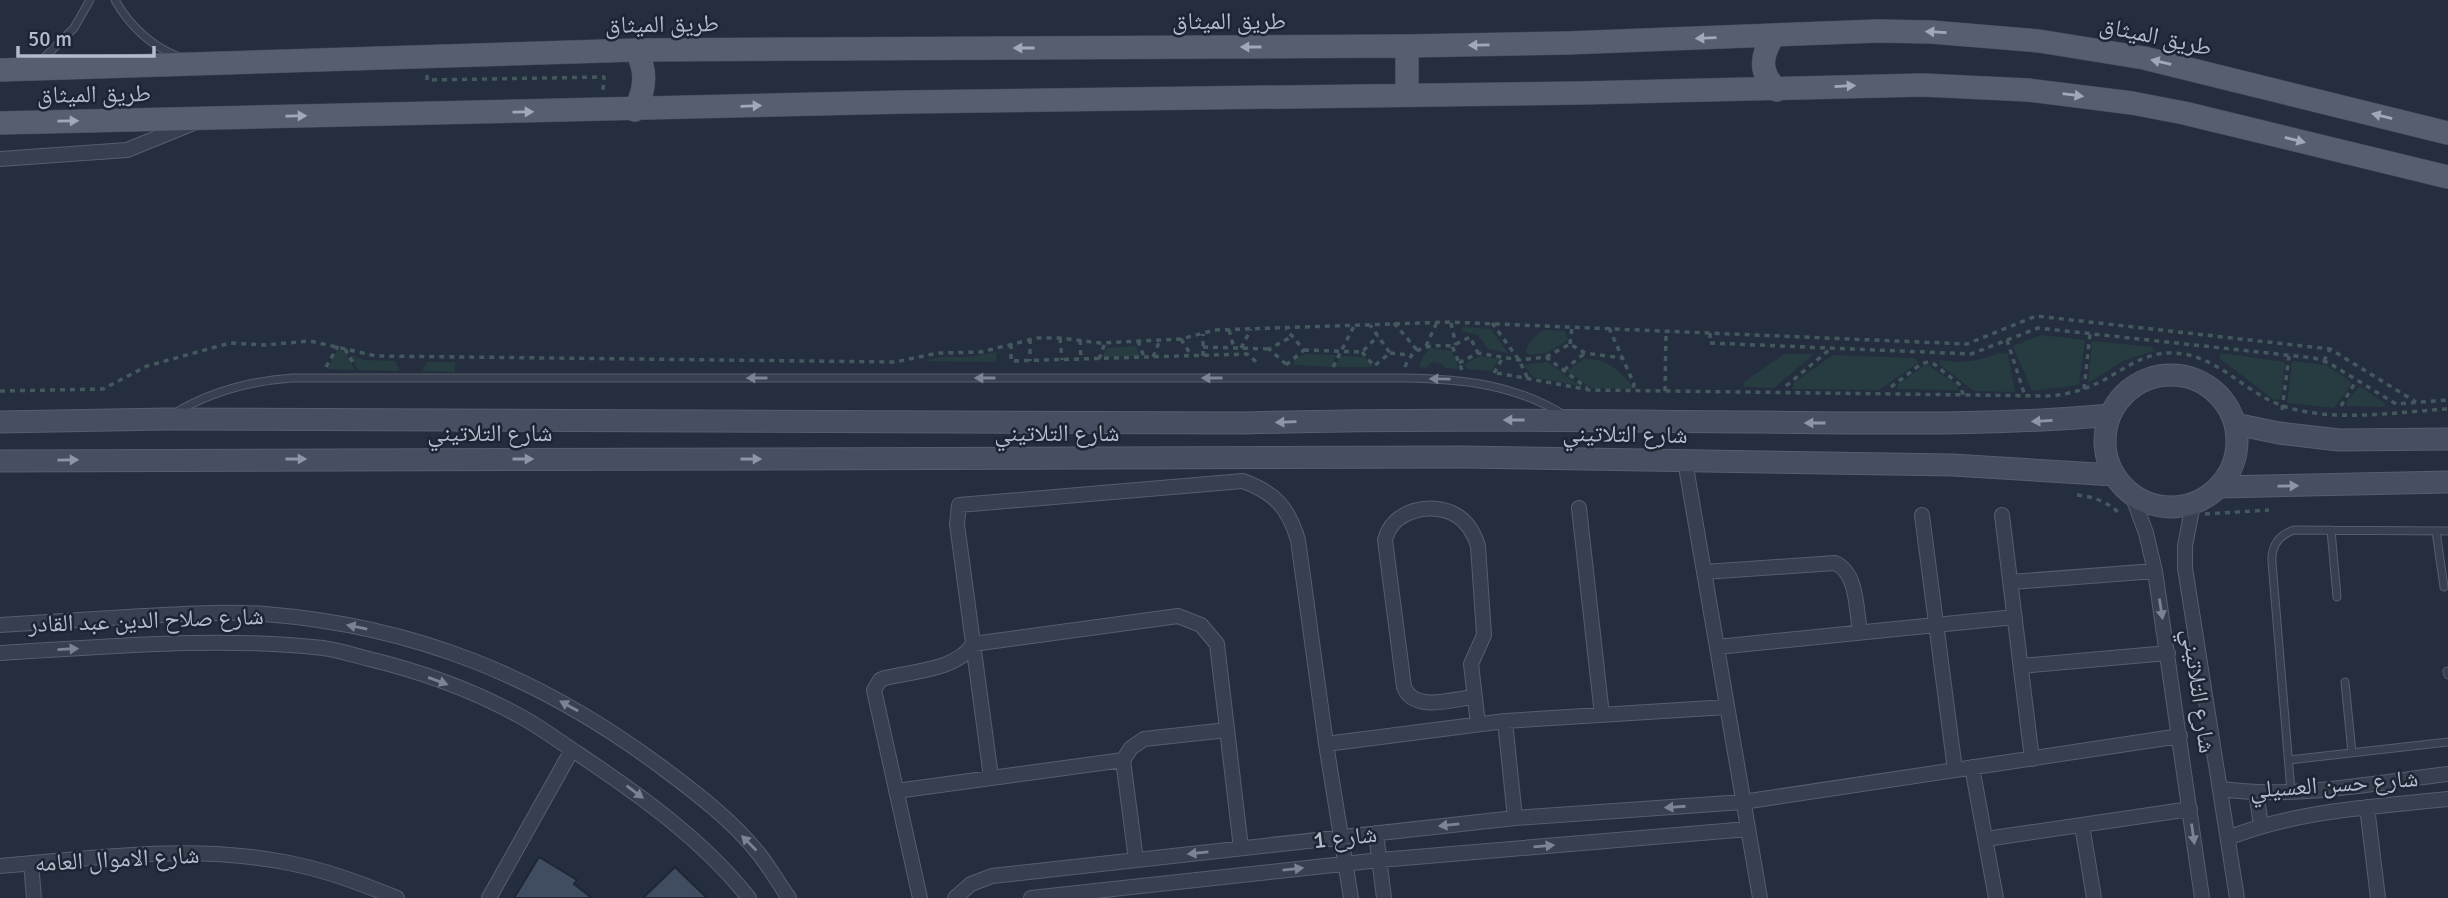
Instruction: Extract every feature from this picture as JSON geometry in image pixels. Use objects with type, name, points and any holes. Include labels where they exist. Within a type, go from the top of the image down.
[{"type":"main road","name":"طريق الميثاق","points":[[0,70],[636,50],[1406,46],[1918,32],[2039,41],[2144,58],[2448,132]]},
{"type":"main road","points":[[1774,35],[1763,55],[1762,64],[1765,74],[1777,90]]},
{"type":"main road","points":[[1406,46],[1408,95]]},
{"type":"main road","points":[[635,110],[645,80],[641,59],[636,50]]},
{"type":"main road","name":"طريق الميثاق","points":[[0,123],[919,102],[1777,90],[1923,85],[2015,89],[2080,96],[2184,113],[2448,177]]},
{"type":"main road","points":[[2162,376],[2189,377],[2214,390],[2231,411],[2235,424],[2237,451],[2228,476],[2191,510],[2143,502],[2132,495],[2114,475],[2105,452],[2106,427],[2110,415],[2126,393],[2137,385],[2162,376]]},
{"type":"main road","name":"شارع التلاتيني","points":[[0,422],[166,419],[1233,423],[1375,419],[1922,424],[2035,421],[2110,415]]},
{"type":"main road","points":[[2235,424],[2279,433],[2339,440],[2448,439]]},
{"type":"main road","name":"شارع التلاتيني","points":[[0,461],[1464,457],[1953,465],[2114,475]]},
{"type":"main road","points":[[2219,487],[2448,482]]},
{"type":"street","points":[[0,159],[127,150],[206,118]]},
{"type":"street","points":[[1685,461],[1760,898]]},
{"type":"street","points":[[991,777],[957,524],[959,505],[1243,481],[1263,489],[1279,502],[1292,520],[1298,540],[1326,744],[1351,898]]},
{"type":"street","name":"شارع التلاتيني","points":[[2132,495],[2155,571],[2202,898]]},
{"type":"street","points":[[1579,508],[1602,715]]},
{"type":"street","name":"شارع التلاتيني","points":[[2191,510],[2185,546],[2185,568],[2237,898]]},
{"type":"street","points":[[1474,697],[1419,702],[1409,697],[1404,687],[1385,541],[1390,526],[1408,512],[1448,512],[1464,521],[1478,546],[1484,628],[1482,642],[1471,664],[1478,724]]},
{"type":"street","points":[[2002,514],[2032,758]]},
{"type":"street","points":[[1922,515],[1955,770]]},
{"type":"street","points":[[1704,572],[1835,563],[1847,572],[1851,579],[1860,632]]},
{"type":"street","points":[[2011,582],[2155,571]]},
{"type":"street","name":"شارع صلاح الدين عبد القادر","points":[[0,625],[192,613],[263,614],[344,624],[401,636],[468,658],[533,685],[594,720],[707,801],[759,853],[789,898]]},
{"type":"street","points":[[920,898],[874,696],[876,685],[885,677],[945,664],[967,653],[973,644],[1178,617],[1201,625],[1217,644],[1241,848]]},
{"type":"street","points":[[1717,648],[2015,617]]},
{"type":"street","name":"شارع صلاح الدين عبد القادر","points":[[0,653],[194,643],[261,644],[325,648],[397,666],[518,715],[572,750],[634,791],[683,831],[749,898]]},
{"type":"street","points":[[2021,666],[2168,653]]},
{"type":"street","points":[[1326,744],[1506,721],[1727,707]]},
{"type":"street","points":[[1506,721],[1515,818]]},
{"type":"street","points":[[1136,860],[1123,760],[1131,748],[1144,739],[1227,730]]},
{"type":"street","name":"شارع 1","points":[[955,898],[971,884],[992,876],[1515,818],[1743,802],[2179,736]]},
{"type":"street","points":[[489,898],[572,750]]},
{"type":"street","points":[[896,791],[1123,760]]},
{"type":"street","points":[[1972,767],[1996,898]]},
{"type":"street","name":"شارع حسن العسيلي","points":[[2221,789],[2291,792],[2448,774]]},
{"type":"street","points":[[2256,792],[2261,825]]},
{"type":"street","name":"شارع حسن العسيلي","points":[[2228,838],[2261,825],[2299,816],[2448,799]]},
{"type":"street","points":[[2367,807],[2378,898]]},
{"type":"street","points":[[1986,839],[2190,809]]},
{"type":"street","points":[[2082,825],[2094,898]]},
{"type":"street","name":"شارع 1","points":[[1031,898],[1380,860],[1748,829]]},
{"type":"street","points":[[1376,834],[1384,898]]},
{"type":"street","name":"شارع الاموال العامه","points":[[0,866],[152,853],[219,854],[284,862],[348,879],[397,898]]},
{"type":"street","points":[[31,863],[34,898]]},
{"type":"lane","points":[[32,69],[74,28],[90,0]]},
{"type":"lane","points":[[115,0],[128,19],[155,44],[197,64]]},
{"type":"lane","points":[[166,419],[185,407],[226,389],[259,381],[292,378],[1405,378],[1453,379],[1495,386],[1536,400],[1573,421]]},
{"type":"lane","points":[[2291,792],[2272,554],[2277,541],[2287,532],[2294,530],[2448,531]]},
{"type":"lane","points":[[2331,530],[2337,597]]},
{"type":"lane","points":[[2437,530],[2444,587]]},
{"type":"lane","points":[[2345,682],[2352,753]]},
{"type":"lane","points":[[2289,760],[2448,742]]},
{"type":"path","points":[[428,56],[427,80],[604,78],[602,111]]},
{"type":"path","points":[[2036,316],[2038,328]]},
{"type":"path","points":[[0,391],[103,388],[148,366],[230,343],[264,345],[310,341],[376,356],[895,362],[938,353],[981,352],[1030,339],[1060,338],[1105,343],[1181,339],[1229,330],[1437,322],[1967,344],[2036,316],[2330,349],[2416,402]]},
{"type":"path","points":[[1426,346],[1437,322]]},
{"type":"path","points":[[1450,322],[1459,363],[1462,370],[1470,371]]},
{"type":"path","points":[[1394,323],[1417,350]]},
{"type":"path","points":[[1492,323],[1528,379]]},
{"type":"path","points":[[1370,325],[1390,353]]},
{"type":"path","points":[[1346,368],[1332,368],[1354,326]]},
{"type":"path","points":[[1570,344],[1572,327]]},
{"type":"path","points":[[1286,328],[1304,350]]},
{"type":"path","points":[[1609,328],[1634,384],[1633,391]]},
{"type":"path","points":[[1710,333],[1710,343],[1971,354],[2038,328],[2324,361],[2396,404],[2448,400]]},
{"type":"path","points":[[1241,348],[1251,329]]},
{"type":"path","points":[[1229,330],[1234,348]]},
{"type":"path","points":[[1665,392],[1666,331]]},
{"type":"path","points":[[1203,334],[1203,356]]},
{"type":"path","points":[[2084,389],[2090,334]]},
{"type":"path","points":[[1203,346],[1269,349],[1293,336]]},
{"type":"path","points":[[1362,352],[1378,336]]},
{"type":"path","points":[[1405,378],[1405,369],[1411,355],[1426,346],[1454,345],[1470,337],[1478,353]]},
{"type":"path","points":[[1060,338],[1062,360]]},
{"type":"path","points":[[1030,339],[1030,361]]},
{"type":"path","points":[[1153,357],[1160,339]]},
{"type":"path","points":[[1181,339],[1191,356]]},
{"type":"path","points":[[1080,340],[1081,359]]},
{"type":"path","points":[[2007,340],[2025,396]]},
{"type":"path","points":[[1138,341],[1144,357]]},
{"type":"path","points":[[1099,359],[1105,343]]},
{"type":"path","points":[[1011,344],[1011,361],[1247,354],[1262,367]]},
{"type":"path","points":[[1459,363],[1478,353],[1518,360],[1546,357],[1570,344]]},
{"type":"path","points":[[1570,344],[1585,353],[1622,358]]},
{"type":"path","points":[[1967,344],[1971,354]]},
{"type":"path","points":[[1786,386],[1831,348]]},
{"type":"path","points":[[345,349],[358,371]]},
{"type":"path","points":[[1269,349],[1286,363],[1286,367],[1297,367]]},
{"type":"path","points":[[2324,361],[2330,349]]},
{"type":"path","points":[[1286,363],[1304,350],[1362,352],[1374,366],[1390,353],[1411,355]]},
{"type":"path","points":[[1564,370],[1585,353]]},
{"type":"path","points":[[1928,353],[1928,362]]},
{"type":"path","points":[[1486,372],[1590,390],[1964,396],[2071,395],[2148,356],[2181,353],[2213,363],[2255,394],[2282,408],[2329,415],[2448,409]]},
{"type":"path","points":[[2282,408],[2289,355]]},
{"type":"path","points":[[1546,357],[1590,390]]},
{"type":"path","points":[[1494,373],[1503,358]]},
{"type":"path","points":[[1928,362],[1959,384],[1964,396]]},
{"type":"path","points":[[1891,387],[1928,362]]},
{"type":"path","points":[[1374,368],[1384,369]]},
{"type":"path","points":[[1395,369],[1405,369]]},
{"type":"path","points":[[2341,406],[2357,380]]},
{"type":"path","points":[[2077,495],[2096,498],[2106,503],[2127,524],[2142,522]]},
{"type":"path","points":[[2191,510],[2269,510]]},
{"type":"green space","points":[[1462,327],[1491,329],[1508,353],[1488,349],[1478,335],[1461,331]]},
{"type":"green space","points":[[1544,330],[1565,331],[1568,340],[1547,353],[1529,355],[1526,352],[1528,345]]},
{"type":"green space","points":[[2041,335],[2085,340],[2079,385],[2032,391],[2013,346]]},
{"type":"green space","points":[[2092,341],[2152,347],[2154,351],[2125,360],[2088,383]]},
{"type":"green space","points":[[1136,346],[1140,356],[1103,357],[1106,348]]},
{"type":"green space","points":[[1431,348],[1452,351],[1459,369],[1445,368],[1442,364],[1432,362],[1426,368],[1419,367],[1423,356]]},
{"type":"green space","points":[[338,349],[346,353],[355,370],[327,369]]},
{"type":"green space","points":[[997,352],[996,362],[923,361],[941,357],[968,357]]},
{"type":"green space","points":[[1998,353],[2008,354],[2015,392],[1974,391],[1939,364],[1941,360],[1970,361]]},
{"type":"green space","points":[[2221,353],[2285,362],[2281,398],[2274,400],[2219,358]]},
{"type":"green space","points":[[1305,354],[1336,355],[1331,367],[1294,365],[1294,359]]},
{"type":"green space","points":[[1784,354],[1814,354],[1774,388],[1744,387],[1744,382]]},
{"type":"green space","points":[[350,355],[365,360],[395,361],[400,371],[358,370]]},
{"type":"green space","points":[[1833,355],[1915,358],[1918,363],[1879,390],[1792,389],[1795,382]]},
{"type":"green space","points":[[1341,356],[1365,357],[1373,367],[1335,367]]},
{"type":"green space","points":[[1480,356],[1499,359],[1491,371],[1467,369],[1464,364]]},
{"type":"green space","points":[[1584,359],[1611,366],[1633,386],[1632,389],[1592,388],[1567,371]]},
{"type":"green space","points":[[2292,361],[2326,365],[2350,381],[2351,385],[2334,408],[2287,403]]},
{"type":"green space","points":[[427,362],[455,362],[455,372],[422,371]]},
{"type":"green space","points":[[1547,362],[1580,386],[1533,377],[1524,365]]},
{"type":"green space","points":[[1927,364],[1957,385],[1958,390],[1897,389],[1898,384]]},
{"type":"green space","points":[[2360,386],[2385,404],[2385,407],[2347,406],[2346,402]]},
{"type":"building","points":[[539,857],[577,880],[574,884],[592,898],[514,898]]},
{"type":"building","points":[[675,867],[707,898],[643,898]]}]
